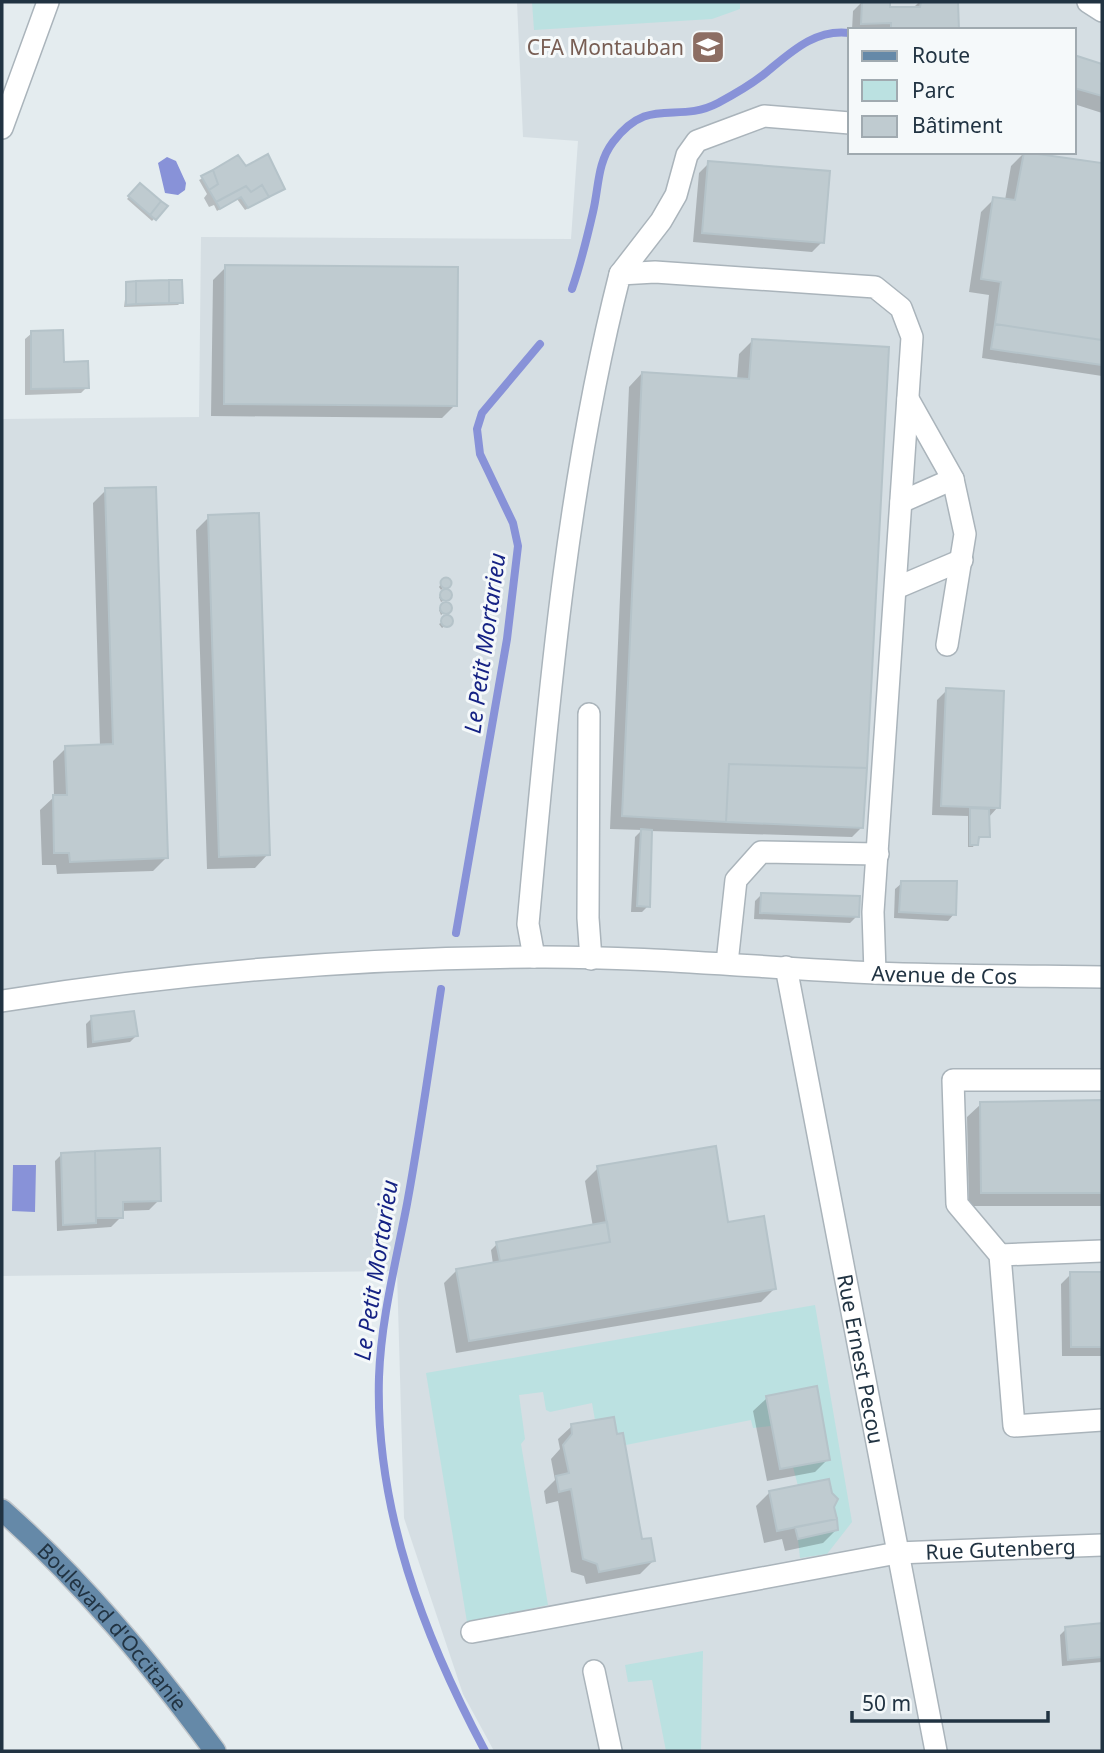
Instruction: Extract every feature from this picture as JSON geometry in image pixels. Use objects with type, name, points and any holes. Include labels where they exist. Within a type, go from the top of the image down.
[{"type":"main road","name":"Boulevard d'Occitanie","points":[[2,1510],[84,1588],[124,1633],[215,1751]]},
{"type":"street","points":[[2,128],[48,2]]},
{"type":"street","points":[[1088,2],[1102,11]]},
{"type":"street","points":[[534,957],[528,924],[555,627],[604,336],[620,274],[661,221],[676,195],[687,155],[697,141],[764,116],[848,123]]},
{"type":"street","points":[[620,274],[655,272],[875,287],[901,308],[912,337],[873,912],[875,973]]},
{"type":"street","points":[[908,399],[953,479],[965,534],[947,645]]},
{"type":"street","points":[[901,502],[953,479]]},
{"type":"street","points":[[895,588],[962,561]]},
{"type":"street","points":[[589,715],[588,918],[591,959]]},
{"type":"street","points":[[727,963],[736,880],[761,852],[878,854]]},
{"type":"street","name":"Avenue de Cos","points":[[2,1000],[96,986],[388,960],[534,957],[727,963],[875,973],[1102,977]]},
{"type":"street","name":"Rue Ernest Pecou","points":[[786,967],[936,1751]]},
{"type":"street","points":[[1102,1080],[953,1080],[957,1204],[1000,1255],[1014,1426],[1102,1420]]},
{"type":"street","points":[[1000,1255],[1102,1251]]},
{"type":"street","name":"Rue Gutenberg","points":[[472,1632],[897,1553],[1102,1545]]},
{"type":"street","points":[[594,1671],[611,1751]]},
{"type":"shaded area","points":[[517,2],[1102,2],[1102,1751],[494,1751],[463,1694],[404,1518],[397,1271],[2,1276],[2,419],[199,417],[201,237],[571,239],[578,141],[523,137]]},
{"type":"green space","points":[[532,2],[740,2],[740,9],[712,19],[534,30]]},
{"type":"green space","points":[[815,1305],[852,1522],[827,1554],[800,1558],[798,1539],[838,1530],[834,1507],[838,1499],[832,1493],[829,1480],[798,1486],[793,1467],[830,1459],[816,1387],[766,1396],[771,1426],[753,1428],[751,1420],[626,1445],[623,1433],[617,1434],[613,1417],[595,1420],[592,1403],[550,1412],[546,1410],[543,1392],[519,1395],[525,1439],[521,1444],[548,1605],[467,1622],[426,1373]]},
{"type":"green space","points":[[703,1651],[701,1751],[666,1751],[652,1680],[628,1682],[625,1665]]},
{"type":"water","points":[[167,157],[176,161],[186,183],[185,190],[178,195],[165,193],[158,163]]},
{"type":"water","points":[[13,1165],[36,1165],[35,1212],[12,1211]]},
{"type":"building","points":[[862,2],[890,2],[890,7],[920,7],[921,2],[958,2],[959,28],[891,28],[891,23],[861,24]]},
{"type":"building","points":[[1076,56],[1102,64],[1102,96],[1076,89]]},
{"type":"building","points":[[268,154],[285,189],[269,197],[262,185],[251,192],[246,186],[216,202],[209,190],[218,184],[213,170],[238,155],[246,166]]},
{"type":"building","points":[[1024,154],[1102,163],[1102,340],[995,324],[1001,282],[981,279],[993,197],[1015,200]]},
{"type":"building","points":[[708,161],[830,171],[824,243],[702,233]]},
{"type":"building","points":[[213,170],[218,184],[209,190],[201,176]]},
{"type":"building","points":[[140,183],[161,201],[150,215],[128,196]]},
{"type":"building","points":[[262,185],[269,197],[248,208],[241,197],[220,209],[216,202],[246,186],[251,192]]},
{"type":"building","points":[[161,201],[168,206],[156,220],[150,215]]},
{"type":"building","points":[[225,265],[458,267],[457,406],[224,404]]},
{"type":"building","points":[[169,280],[182,280],[183,303],[169,303]]},
{"type":"building","points":[[169,280],[169,303],[136,304],[136,281]]},
{"type":"building","points":[[136,281],[136,304],[126,305],[126,282]]},
{"type":"building","points":[[995,324],[1102,340],[1102,365],[991,349]]},
{"type":"building","points":[[63,330],[64,362],[88,361],[89,388],[31,389],[31,331]]},
{"type":"building","points":[[752,339],[889,347],[867,768],[729,764],[726,822],[622,816],[642,372],[749,379]]},
{"type":"building","points":[[156,487],[168,858],[70,862],[69,853],[54,853],[53,795],[67,795],[65,746],[113,744],[105,488]]},
{"type":"building","points":[[259,513],[270,855],[219,857],[208,515]]},
{"type":"building","points":[[446,577],[452,583],[446,589],[440,583]]},
{"type":"building","points":[[446,589],[452,595],[446,601],[440,595]]},
{"type":"building","points":[[446,602],[452,608],[446,614],[440,608]]},
{"type":"building","points":[[447,615],[453,621],[447,627],[441,621]]},
{"type":"building","points":[[946,688],[1004,691],[1000,808],[941,806]]},
{"type":"building","points":[[729,764],[867,768],[863,828],[726,822]]},
{"type":"building","points":[[970,808],[989,809],[990,837],[979,837],[978,845],[970,845]]},
{"type":"building","points":[[641,829],[652,830],[650,907],[637,906]]},
{"type":"building","points":[[901,881],[957,881],[956,915],[899,912]]},
{"type":"building","points":[[761,893],[860,896],[859,917],[760,913]]},
{"type":"building","points":[[134,1011],[138,1036],[93,1042],[91,1016]]},
{"type":"building","points":[[1102,1100],[1102,1193],[981,1193],[980,1102]]},
{"type":"building","points":[[716,1146],[728,1222],[764,1216],[776,1289],[469,1341],[456,1269],[610,1242],[597,1166]]},
{"type":"building","points":[[160,1148],[161,1201],[123,1202],[123,1218],[96,1218],[95,1151]]},
{"type":"building","points":[[95,1151],[96,1223],[63,1225],[61,1153]]},
{"type":"building","points":[[607,1222],[610,1242],[500,1261],[496,1242]]},
{"type":"building","points":[[1070,1272],[1102,1272],[1102,1347],[1071,1347]]},
{"type":"building","points":[[817,1386],[830,1460],[780,1469],[766,1396]]},
{"type":"building","points":[[614,1417],[617,1434],[623,1433],[642,1539],[651,1538],[655,1561],[599,1572],[597,1564],[583,1559],[571,1489],[559,1492],[556,1476],[569,1473],[563,1445],[572,1434],[571,1424]]},
{"type":"building","points":[[829,1479],[832,1493],[838,1499],[834,1507],[837,1519],[777,1531],[769,1491]]},
{"type":"building","points":[[837,1519],[838,1530],[798,1539],[795,1527]]},
{"type":"building","points":[[1102,1623],[1102,1657],[1068,1660],[1065,1627]]},
{"type":"waterway","name":"Le Petit Mortarieu","points":[[572,289],[604,158],[626,127],[651,114],[689,112],[718,103],[752,83],[803,44],[825,34],[848,33]]},
{"type":"waterway","name":"Le Petit Mortarieu","points":[[456,933],[507,639],[518,546],[513,523],[480,454],[477,429],[482,413],[540,344]]},
{"type":"waterway","name":"Le Petit Mortarieu","points":[[441,989],[412,1177],[383,1334],[379,1377],[380,1426],[385,1475],[408,1571],[442,1663],[485,1751]]},
{"type":"place","name":"CFA Montauban","points":[[708,47]]}]
